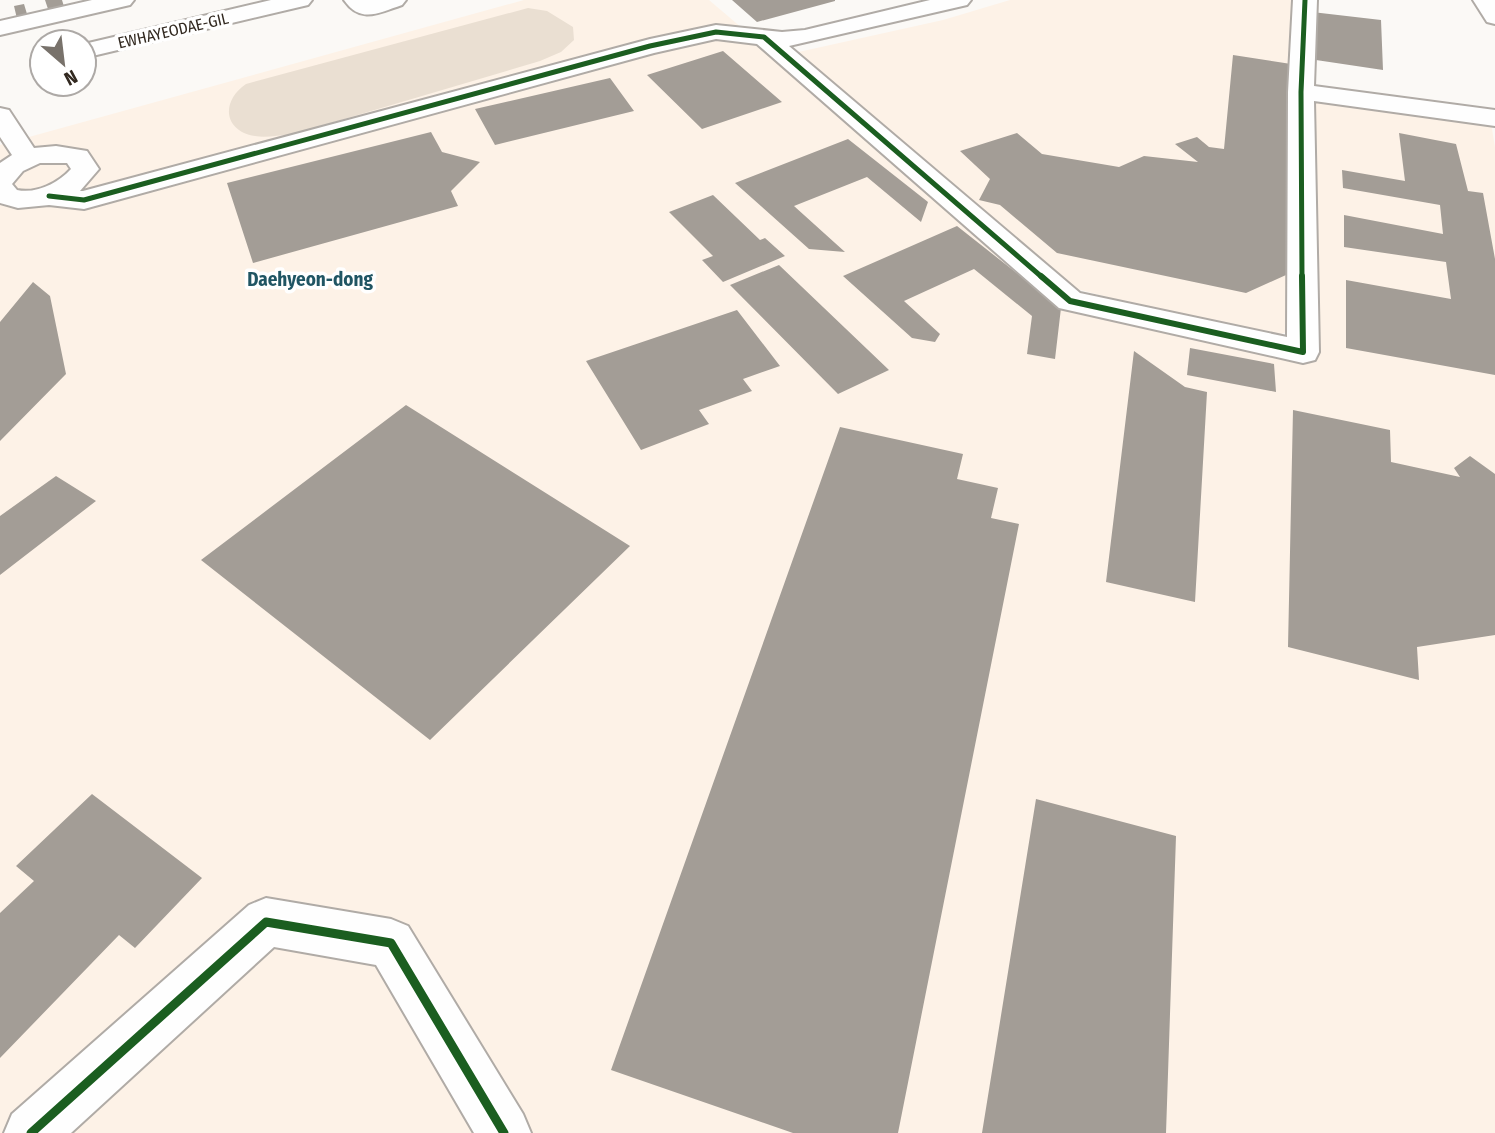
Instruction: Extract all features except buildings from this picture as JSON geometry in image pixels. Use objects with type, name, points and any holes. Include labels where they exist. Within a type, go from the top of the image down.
[{"type":"street","points":[[0,28],[122,0]]},
{"type":"street","name":"EWHAYEODAE-GIL","points":[[98,48],[300,0]]},
{"type":"street","points":[[356,0],[366,10],[394,0]]},
{"type":"street","points":[[49,196],[74,184],[82,176],[83,162],[78,157],[55,153],[28,159],[6,172],[1,189],[21,199],[49,196],[85,200],[650,46],[716,32],[764,37],[805,37],[959,0]]},
{"type":"street","points":[[764,37],[1070,301],[1303,352],[1301,92],[1305,0]]},
{"type":"street","points":[[1301,92],[1495,118]]},
{"type":"street","points":[[0,116],[28,159]]},
{"type":"street","points":[[31,1133],[266,922],[391,943],[504,1133]]},
{"type":"shaded area","points":[[524,0],[709,0],[1068,305],[1309,360],[1308,99],[1491,123],[1495,147],[1495,1133],[0,1133],[0,145]]},
{"type":"shaded area","points":[[1010,0],[1299,0],[1296,329],[1266,339],[1073,288],[794,53],[943,20]]},
{"type":"shaded area","points":[[528,8],[547,11],[573,27],[574,40],[561,52],[540,61],[290,135],[255,136],[244,133],[231,122],[229,107],[232,99],[246,84]]},
{"type":"cycle path","points":[[49,196],[84,200],[650,46],[716,32],[764,37],[1070,301],[1303,352],[1301,92],[1305,0]]},
{"type":"cycle path","points":[[31,1133],[266,922],[391,943],[504,1133]]},
{"type":"district","name":"Daehyeon-dong","points":[[310,279]]}]
